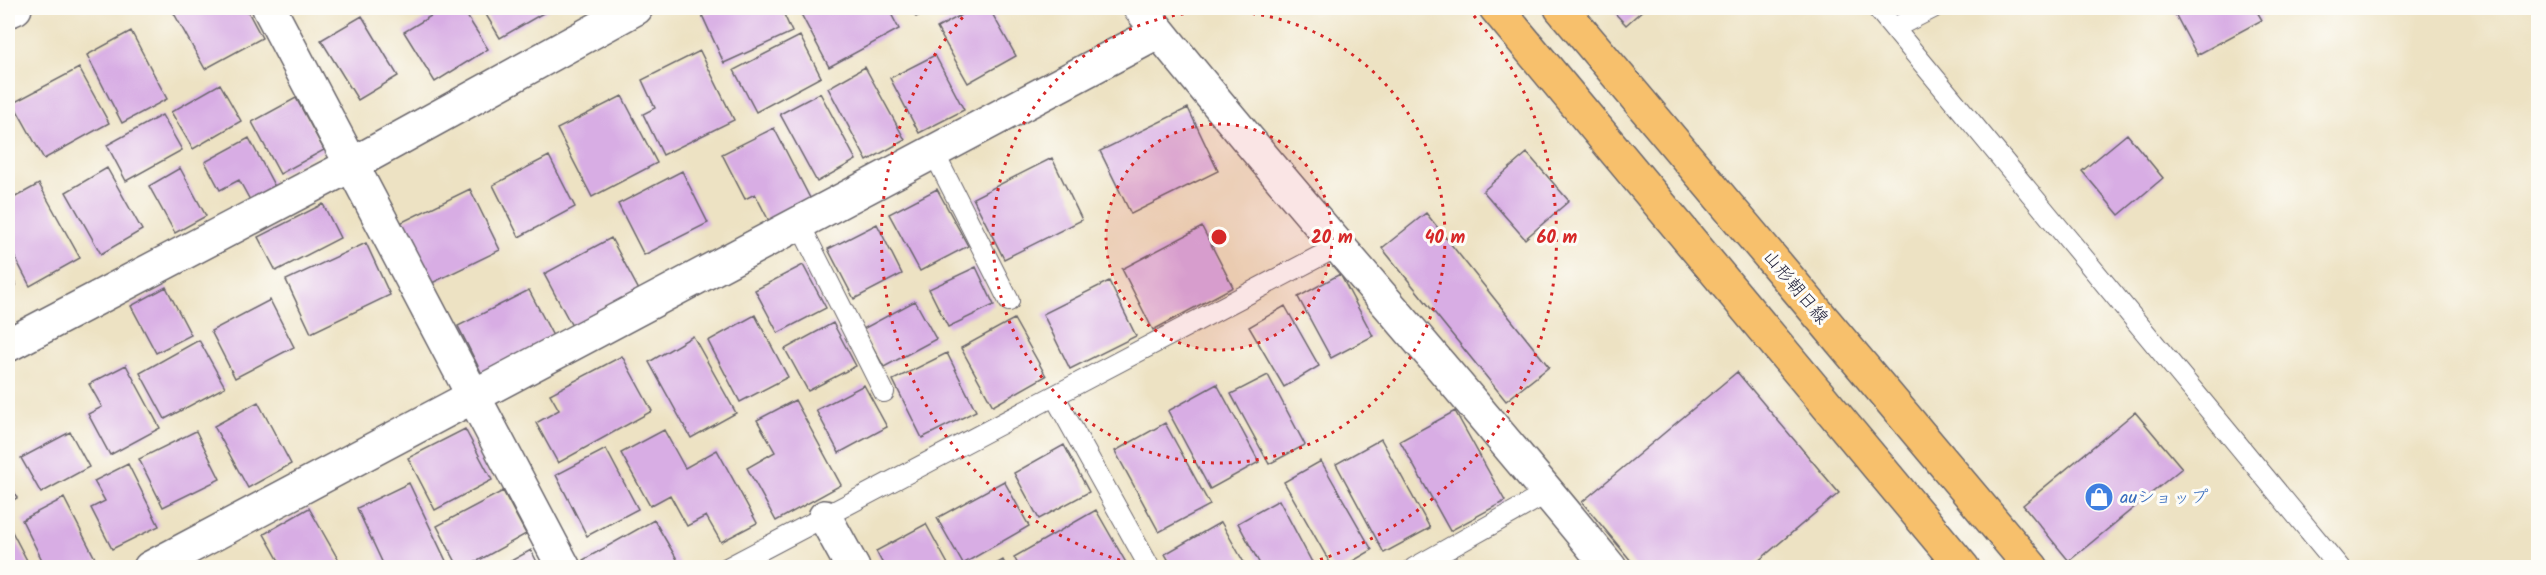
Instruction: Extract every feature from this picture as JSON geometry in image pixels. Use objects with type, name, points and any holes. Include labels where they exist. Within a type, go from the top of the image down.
[{"type":"main road","points":[[1496,8],[1963,567]]},
{"type":"main road","name":"山形朝日線","points":[[1561,8],[2032,567]]},
{"type":"street","points":[[8,11],[15,8]]},
{"type":"street","points":[[269,8],[564,567]]},
{"type":"street","points":[[8,345],[353,164],[636,8]]},
{"type":"street","points":[[150,567],[934,153],[1149,20],[1337,247],[1549,492],[1610,567]]},
{"type":"street","points":[[825,517],[853,567]]},
{"type":"lane","points":[[1877,8],[2340,567]]},
{"type":"lane","points":[[1894,28],[1933,8]]},
{"type":"lane","points":[[934,153],[1010,302]]},
{"type":"lane","points":[[800,225],[884,392]]},
{"type":"lane","points":[[727,567],[1055,397],[1337,247]]},
{"type":"lane","points":[[1055,397],[1150,567]]},
{"type":"lane","points":[[1414,567],[1549,492]]},
{"type":"building","points":[[171,8],[246,8],[262,38],[205,69]]},
{"type":"building","points":[[444,8],[462,8],[488,49],[435,82],[404,32]]},
{"type":"building","points":[[482,8],[552,8],[500,38]]},
{"type":"building","points":[[717,8],[781,8],[792,32],[724,63],[702,15]]},
{"type":"building","points":[[809,8],[888,8],[899,29],[829,67],[800,12]]},
{"type":"building","points":[[911,8],[934,8],[916,17]]},
{"type":"building","points":[[974,8],[989,8],[1016,56],[968,83],[937,28]]},
{"type":"building","points":[[1610,8],[1645,8],[1626,25]]},
{"type":"building","points":[[2172,8],[2255,8],[2262,20],[2197,55]]},
{"type":"building","points":[[362,16],[398,76],[358,100],[321,40]]},
{"type":"building","points":[[131,31],[167,99],[122,123],[87,55]]},
{"type":"building","points":[[800,36],[821,77],[756,112],[734,70]]},
{"type":"building","points":[[700,51],[734,120],[663,155],[643,114],[655,108],[642,80]]},
{"type":"building","points":[[935,55],[964,110],[919,133],[890,78]]},
{"type":"building","points":[[865,67],[905,140],[867,161],[828,88]]},
{"type":"building","points":[[79,68],[109,123],[44,159],[13,103]]},
{"type":"building","points":[[220,84],[241,121],[193,149],[171,112]]},
{"type":"building","points":[[820,93],[856,160],[817,182],[780,114]]},
{"type":"building","points":[[622,96],[657,163],[592,197],[557,129]]},
{"type":"building","points":[[296,98],[324,150],[280,174],[252,122]]},
{"type":"building","points":[[1188,108],[1218,171],[1131,214],[1100,151]]},
{"type":"building","points":[[162,115],[182,150],[126,181],[107,145]]},
{"type":"building","points":[[774,128],[811,200],[769,221],[755,194],[745,199],[722,154]]},
{"type":"building","points":[[2127,134],[2163,178],[2119,215],[2082,171]]},
{"type":"building","points":[[249,138],[275,187],[250,200],[239,180],[220,190],[205,162]]},
{"type":"building","points":[[1527,153],[1569,201],[1525,239],[1483,191]]},
{"type":"building","points":[[549,156],[575,207],[519,237],[493,185]]},
{"type":"building","points":[[1052,158],[1082,220],[1004,259],[973,198]]},
{"type":"building","points":[[107,168],[142,230],[101,254],[66,192]]},
{"type":"building","points":[[180,168],[206,216],[175,233],[149,186]]},
{"type":"building","points":[[682,171],[708,223],[644,255],[618,204]]},
{"type":"building","points":[[39,184],[80,258],[30,286],[8,244],[8,201]]},
{"type":"building","points":[[470,189],[500,250],[428,285],[398,224]]},
{"type":"building","points":[[937,189],[968,246],[920,271],[889,214]]},
{"type":"building","points":[[323,204],[340,238],[276,271],[258,237]]},
{"type":"building","points":[[1426,213],[1549,367],[1506,401],[1382,248]]},
{"type":"building","points":[[877,224],[902,274],[854,299],[828,249]]},
{"type":"building","points":[[1202,227],[1233,287],[1153,330],[1122,269]]},
{"type":"building","points":[[611,238],[640,292],[573,328],[544,274]]},
{"type":"building","points":[[366,243],[390,295],[311,333],[286,280]]},
{"type":"building","points":[[803,265],[826,308],[778,333],[755,290]]},
{"type":"building","points":[[976,267],[994,305],[948,327],[929,289]]},
{"type":"building","points":[[8,268],[16,285],[8,290]]},
{"type":"building","points":[[1340,274],[1373,336],[1331,358],[1298,297]]},
{"type":"building","points":[[1109,281],[1136,336],[1070,369],[1043,314]]},
{"type":"building","points":[[166,287],[191,335],[156,353],[131,306]]},
{"type":"building","points":[[529,290],[554,338],[482,374],[458,326]]},
{"type":"building","points":[[270,300],[294,347],[235,378],[211,331]]},
{"type":"building","points":[[915,301],[936,339],[884,367],[863,329]]},
{"type":"building","points":[[1285,306],[1319,366],[1284,387],[1249,327]]},
{"type":"building","points":[[755,315],[788,377],[740,402],[708,341]]},
{"type":"building","points":[[1014,319],[1046,376],[993,406],[961,348]]},
{"type":"building","points":[[833,323],[856,366],[808,391],[785,349]]},
{"type":"building","points":[[693,336],[736,413],[691,438],[649,362]]},
{"type":"building","points":[[199,340],[225,387],[165,419],[140,373]]},
{"type":"building","points":[[947,353],[976,411],[922,438],[893,380]]},
{"type":"building","points":[[622,356],[652,411],[558,463],[536,423],[559,410],[550,394]]},
{"type":"building","points":[[126,365],[160,428],[110,455],[88,414],[102,407],[89,384]]},
{"type":"building","points":[[1737,372],[1839,493],[1750,568],[1637,568],[1582,502]]},
{"type":"building","points":[[1268,375],[1305,445],[1269,464],[1231,394]]},
{"type":"building","points":[[1217,384],[1259,462],[1210,489],[1168,411]]},
{"type":"building","points":[[864,385],[887,427],[839,453],[816,410]]},
{"type":"building","points":[[795,400],[841,485],[776,521],[747,468],[775,452],[757,420]]},
{"type":"building","points":[[258,402],[291,464],[248,488],[214,426]]},
{"type":"building","points":[[1455,411],[1505,501],[1450,531],[1400,441]]},
{"type":"building","points":[[2135,412],[2182,468],[2069,561],[2023,505]]},
{"type":"building","points":[[1165,423],[1210,505],[1159,532],[1115,451]]},
{"type":"building","points":[[465,429],[492,480],[435,510],[408,458]]},
{"type":"building","points":[[664,430],[685,468],[717,450],[757,523],[721,542],[706,516],[687,526],[670,495],[650,506],[621,453]]},
{"type":"building","points":[[196,431],[220,479],[163,507],[139,459]]},
{"type":"building","points":[[70,432],[89,467],[41,493],[21,458]]},
{"type":"building","points":[[1381,439],[1430,528],[1384,553],[1336,464]]},
{"type":"building","points":[[1064,445],[1089,492],[1039,519],[1014,473]]},
{"type":"building","points":[[606,449],[638,509],[587,536],[556,475]]},
{"type":"building","points":[[1321,461],[1372,550],[1341,568],[1333,568],[1284,482]]},
{"type":"building","points":[[128,464],[159,526],[112,549],[91,508],[105,501],[94,481]]},
{"type":"building","points":[[8,477],[17,498],[8,503]]},
{"type":"building","points":[[1004,481],[1029,526],[963,564],[937,518]]},
{"type":"building","points":[[409,483],[446,561],[432,568],[385,568],[357,508]]},
{"type":"building","points":[[503,491],[526,534],[465,568],[459,568],[437,526]]},
{"type":"building","points":[[64,498],[100,568],[46,568],[22,520]]},
{"type":"building","points":[[1279,500],[1315,568],[1262,568],[1238,523]]},
{"type":"building","points":[[309,508],[343,568],[283,568],[264,534]]},
{"type":"building","points":[[1096,510],[1129,568],[1020,568],[1014,557]]},
{"type":"building","points":[[654,520],[681,566],[587,568],[583,560]]},
{"type":"building","points":[[1221,522],[1247,568],[1173,568],[1165,554]]},
{"type":"building","points":[[8,524],[31,568],[8,568]]},
{"type":"building","points":[[926,524],[949,566],[885,568],[876,551]]},
{"type":"building","points":[[531,550],[540,568],[498,568]]},
{"type":"building","points":[[1003,560],[1007,568],[989,568]]},
{"type":"place","name":"auショップ","points":[[2099,497]]}]
